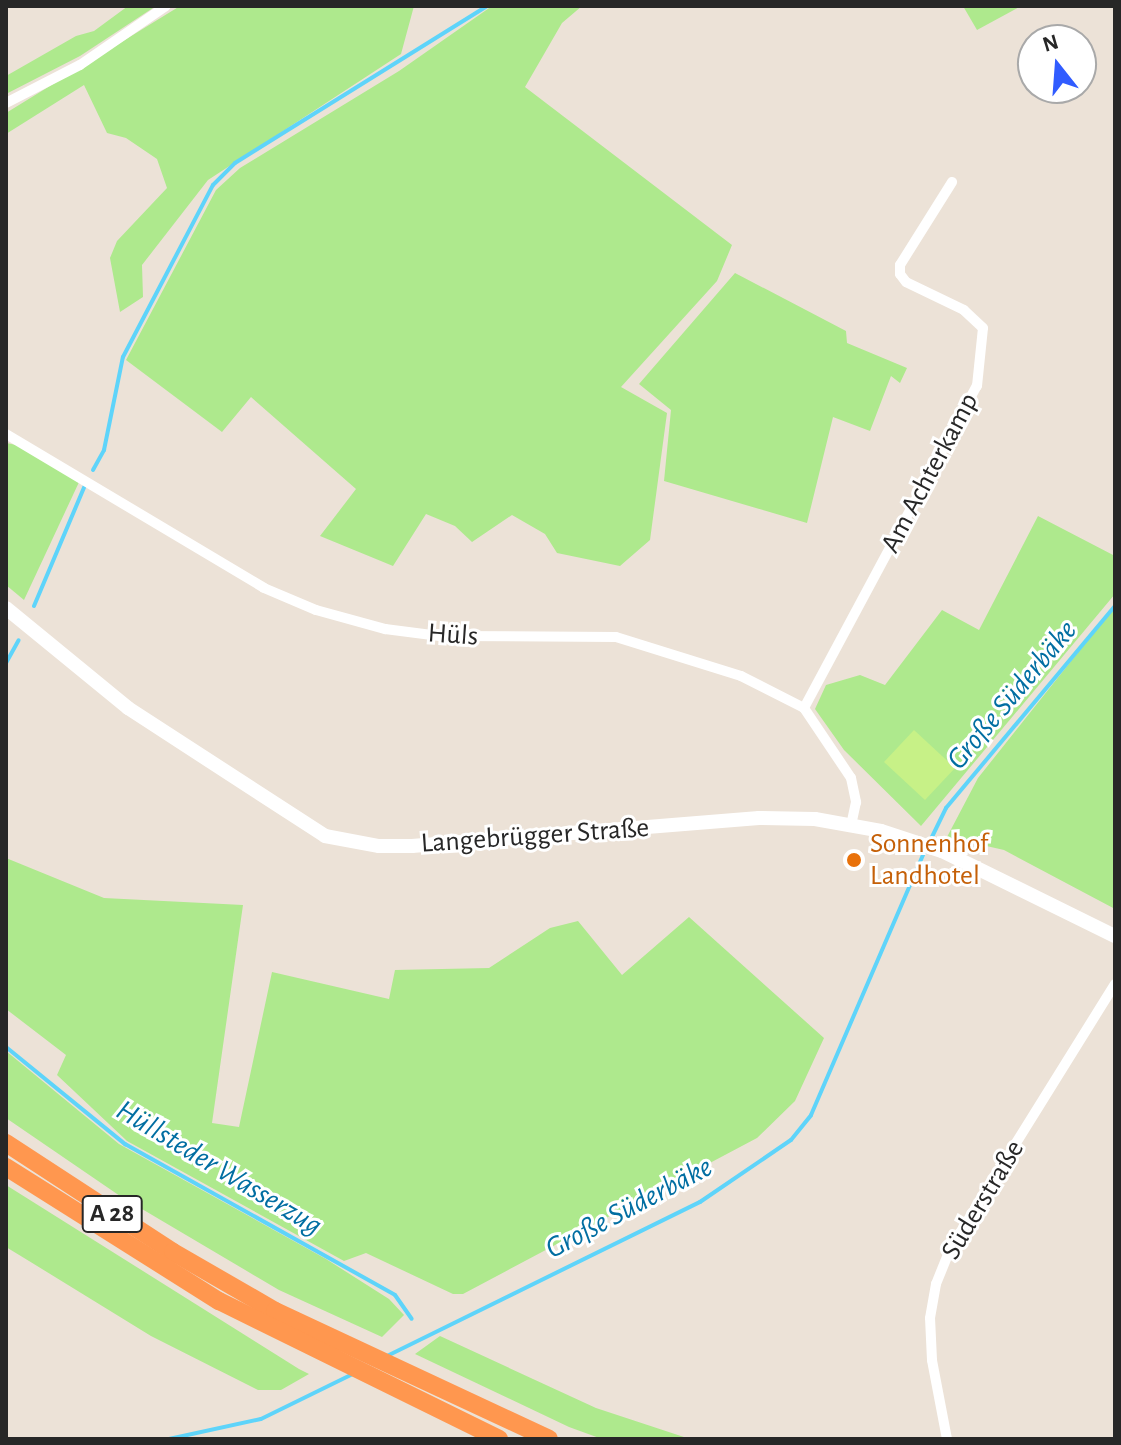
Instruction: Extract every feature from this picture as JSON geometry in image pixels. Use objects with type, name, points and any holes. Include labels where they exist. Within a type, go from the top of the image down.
[{"type":"highway","name":"A 28","points":[[6,1143],[399,1394],[499,1439]]},
{"type":"highway","name":"A 28","points":[[6,1167],[123,1244],[319,1344],[414,1379],[549,1439]]},
{"type":"street","points":[[6,103],[80,65],[166,6]]},
{"type":"street","name":"Am Achterkamp","points":[[804,708],[977,386],[983,328],[964,310],[900,274],[900,265],[952,182]]},
{"type":"street","name":"Hüls","points":[[6,434],[264,588],[316,610],[385,629],[440,636],[631,639],[709,663],[804,708]]},
{"type":"street","name":"Langebrügger Straße","points":[[6,608],[83,675],[185,749],[305,827],[351,843],[412,846],[759,818],[851,825],[942,851],[1115,936]]},
{"type":"street","points":[[804,708],[851,778],[856,791],[851,825]]},
{"type":"street","name":"Süderstraße","points":[[947,1439],[932,1360],[930,1318],[936,1284],[950,1249],[1115,984]]},
{"type":"green space","points":[[128,6],[156,6],[80,56],[6,94],[6,76],[76,36],[94,31]]},
{"type":"green space","points":[[180,6],[414,6],[401,54],[208,180],[142,265],[143,297],[120,312],[110,258],[117,241],[167,188],[157,159],[126,138],[107,133],[84,85],[6,134],[6,113]]},
{"type":"green space","points":[[492,6],[582,6],[562,23],[525,87],[732,245],[717,281],[621,387],[667,413],[650,540],[620,566],[557,553],[545,534],[512,515],[472,542],[455,526],[426,514],[393,566],[320,536],[356,489],[251,397],[222,432],[126,360],[216,190],[240,168],[399,71]]},
{"type":"green space","points":[[963,6],[1021,6],[977,30]]},
{"type":"green space","points":[[735,273],[846,331],[847,343],[907,368],[900,383],[891,376],[870,431],[833,417],[807,523],[664,481],[671,410],[639,384]]},
{"type":"green space","points":[[6,443],[22,446],[80,480],[24,600],[6,585]]},
{"type":"green space","points":[[1038,516],[1115,556],[1115,594],[921,826],[844,750],[815,709],[826,685],[860,675],[885,685],[942,610],[979,630]]},
{"type":"green space","points":[[1115,606],[1115,909],[1004,850],[947,837],[978,778]]},
{"type":"green space","points":[[914,730],[955,768],[925,800],[884,762]]},
{"type":"green space","points":[[6,858],[104,898],[243,905],[212,1123],[239,1127],[272,972],[389,999],[395,970],[489,968],[550,928],[578,921],[622,975],[689,917],[824,1038],[795,1101],[757,1138],[463,1294],[453,1294],[366,1253],[344,1261],[127,1141],[57,1075],[66,1055],[6,1009]]},
{"type":"green space","points":[[6,1051],[119,1144],[326,1259],[389,1299],[404,1315],[382,1337],[279,1290],[120,1196],[6,1118]]},
{"type":"green space","points":[[6,1185],[309,1374],[281,1390],[258,1390],[151,1336],[6,1247]]},
{"type":"green space","points":[[440,1336],[596,1408],[690,1439],[602,1439],[569,1427],[415,1354]]},
{"type":"waterway","name":"Hüllsteder Wasserzug","points":[[93,470],[104,450],[123,357],[213,185],[235,163],[487,6]]},
{"type":"waterway","name":"Hüllsteder Wasserzug","points":[[34,606],[85,485]]},
{"type":"waterway","name":"Große Süderbäke","points":[[929,843],[946,808],[1115,606]]},
{"type":"waterway","name":"Hüllsteder Wasserzug","points":[[6,663],[19,640]]},
{"type":"waterway","name":"Große Süderbäke","points":[[387,1356],[700,1202],[791,1140],[811,1115],[925,850]]},
{"type":"waterway","name":"Hüllsteder Wasserzug","points":[[6,1047],[125,1144],[395,1295],[412,1319]]},
{"type":"waterway","name":"Große Süderbäke","points":[[169,1439],[261,1419],[355,1373]]},
{"type":"place","name":"Sonnenhof Landhotel","points":[[854,860]]}]
